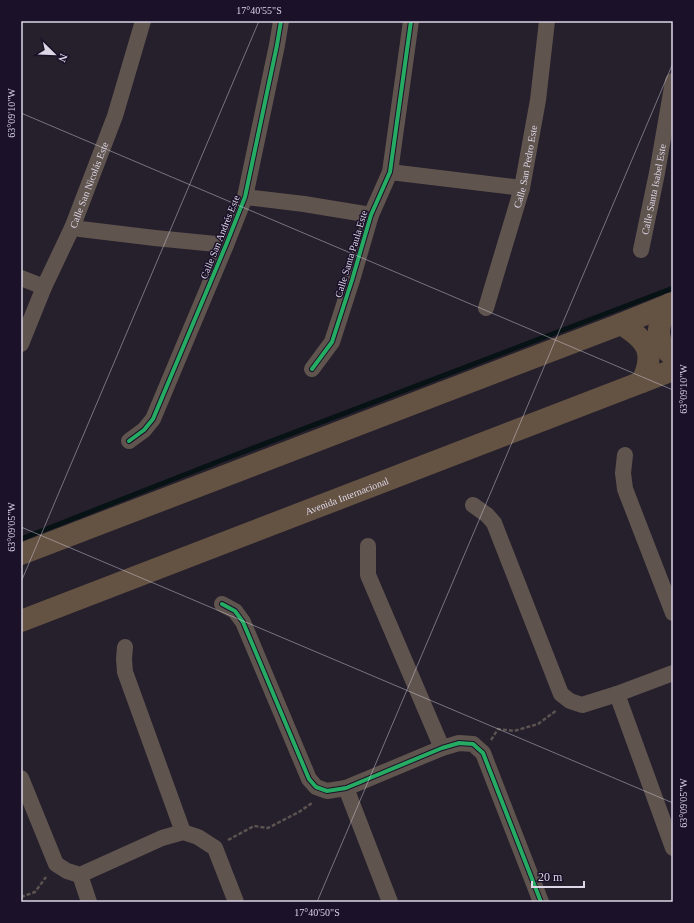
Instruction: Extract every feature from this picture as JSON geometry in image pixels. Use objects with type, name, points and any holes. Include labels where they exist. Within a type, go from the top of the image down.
[{"type":"main road","points":[[21,554],[671,304]]},
{"type":"main road","points":[[671,304],[663,316],[659,326],[659,336],[661,343],[673,356]]},
{"type":"main road","points":[[621,324],[637,336],[647,348],[649,365],[642,382]]},
{"type":"main road","name":"Avenida Internacional","points":[[21,621],[673,370]]},
{"type":"street","name":"Calle San Nicolás Este","points":[[21,344],[44,287],[72,228],[115,116],[143,21]]},
{"type":"street","name":"Calle San Andrés Este","points":[[129,441],[144,430],[153,419],[245,197],[281,21]]},
{"type":"street","name":"Calle Santa Paula Este","points":[[312,369],[332,342],[371,215],[390,172],[411,21]]},
{"type":"street","name":"Calle San Pedro Este","points":[[486,308],[522,188],[538,100],[547,21]]},
{"type":"street","name":"Calle Santa Isabel Este","points":[[641,250],[657,174],[673,81]]},
{"type":"street","points":[[390,172],[522,188]]},
{"type":"street","points":[[245,197],[304,204],[371,215]]},
{"type":"street","points":[[72,228],[226,245]]},
{"type":"street","points":[[21,278],[44,287]]},
{"type":"street","points":[[625,455],[623,473],[625,489],[673,613]]},
{"type":"street","points":[[473,505],[487,515],[494,523],[561,694],[570,701],[582,705],[673,674]]},
{"type":"street","points":[[368,546],[368,575],[442,748]]},
{"type":"street","points":[[222,604],[235,611],[243,622],[309,779],[316,787],[327,792],[346,788],[442,748],[459,743],[473,744],[483,753],[541,902]]},
{"type":"street","points":[[125,647],[125,672],[183,832]]},
{"type":"street","points":[[617,694],[673,848]]},
{"type":"street","points":[[21,778],[56,864],[67,871],[80,875],[162,838],[183,832],[198,837],[215,848],[236,902]]},
{"type":"street","points":[[346,788],[390,902]]},
{"type":"street","points":[[80,875],[89,902]]},
{"type":"path","points":[[483,753],[498,729],[514,731],[538,724],[570,701]]},
{"type":"path","points":[[215,848],[254,826],[268,828],[299,812],[327,792]]},
{"type":"path","points":[[21,897],[35,892],[56,864]]},
{"type":"waterway","points":[[21,539],[222,460],[673,288]]},
{"type":"cycle path","points":[[129,441],[144,430],[153,419],[245,197],[281,21]]},
{"type":"cycle path","points":[[312,369],[332,342],[371,215],[390,172],[411,21]]},
{"type":"cycle path","points":[[222,604],[235,611],[243,622],[309,779],[316,787],[327,791],[346,788],[442,748],[459,743],[473,744],[483,753],[541,902]]}]
